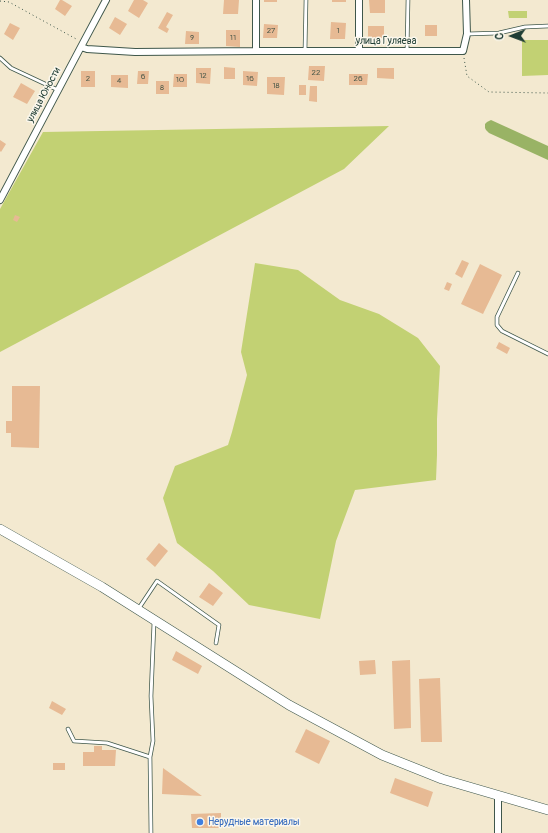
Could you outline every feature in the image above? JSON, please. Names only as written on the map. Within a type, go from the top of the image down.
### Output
[{"type":"street","name":"улица Юности","points":[[0,200],[106,0]]},
{"type":"street","points":[[256,0],[256,51]]},
{"type":"street","points":[[359,0],[359,51]]},
{"type":"street","points":[[463,52],[466,34],[466,0]]},
{"type":"street","name":"улица Гуляева","points":[[82,45],[87,49],[135,52],[463,52]]},
{"type":"street","points":[[0,529],[102,587],[288,705],[382,755],[442,779],[548,810]]},
{"type":"street","points":[[498,796],[498,833]]},
{"type":"lane","points":[[305,51],[306,0]]},
{"type":"lane","points":[[407,51],[408,0]]},
{"type":"lane","points":[[466,34],[499,33],[525,26],[548,26]]},
{"type":"lane","points":[[0,58],[11,68],[58,90]]},
{"type":"lane","points":[[518,273],[497,317],[497,325],[502,331],[548,354]]},
{"type":"lane","points":[[138,610],[157,581],[219,625],[216,643]]},
{"type":"lane","points":[[151,833],[150,758],[152,741],[151,696],[154,620]]},
{"type":"lane","points":[[68,729],[74,741],[107,743],[150,758]]},
{"type":"path","points":[[0,1],[9,2],[82,45]]},
{"type":"path","points":[[463,52],[467,76],[489,92],[548,93]]},
{"type":"green space","points":[[508,11],[527,11],[527,18],[509,18]]},
{"type":"green space","points":[[522,40],[548,40],[548,75],[522,76]]},
{"type":"green space","points":[[491,120],[548,146],[548,160],[489,133],[485,128],[485,124]]},
{"type":"green space","points":[[389,126],[344,169],[0,352],[0,209],[43,132]]},
{"type":"green space","points":[[255,263],[298,270],[340,300],[379,314],[418,338],[440,366],[436,480],[355,490],[336,541],[320,619],[249,605],[213,571],[177,543],[163,498],[175,466],[228,445],[247,375],[241,352]]},
{"type":"building","points":[[60,0],[72,6],[65,16],[55,9]]},
{"type":"building","points":[[134,0],[143,0],[148,3],[139,18],[128,11]]},
{"type":"building","points":[[224,0],[239,0],[238,14],[223,14]]},
{"type":"building","points":[[264,0],[277,0],[277,2],[264,2]]},
{"type":"building","points":[[332,0],[346,0],[346,2],[332,2]]},
{"type":"building","points":[[369,0],[385,0],[385,13],[370,13]]},
{"type":"building","points":[[167,12],[173,15],[166,27],[169,29],[167,33],[158,28]]},
{"type":"building","points":[[115,17],[127,24],[120,35],[109,28]]},
{"type":"building","points":[[331,22],[346,23],[345,39],[330,39]]},
{"type":"building","points":[[10,23],[20,28],[13,40],[4,34]]},
{"type":"building","points":[[264,24],[278,25],[277,38],[263,38]]},
{"type":"building","points":[[425,25],[437,25],[437,36],[425,36]]},
{"type":"building","points":[[368,26],[384,26],[384,38],[368,38]]},
{"type":"building","points":[[226,30],[240,30],[240,47],[226,46]]},
{"type":"building","points":[[186,31],[199,32],[199,44],[185,44]]},
{"type":"building","points":[[309,66],[325,66],[324,81],[308,80]]},
{"type":"building","points":[[224,67],[235,68],[235,79],[224,79]]},
{"type":"building","points":[[196,68],[211,68],[210,84],[196,83]]},
{"type":"building","points":[[377,68],[394,68],[394,79],[377,78]]},
{"type":"building","points":[[81,71],[95,71],[95,87],[81,87]]},
{"type":"building","points":[[138,71],[149,71],[148,84],[137,84]]},
{"type":"building","points":[[243,71],[258,72],[257,86],[243,85]]},
{"type":"building","points":[[174,74],[187,74],[187,87],[173,87]]},
{"type":"building","points":[[349,74],[368,74],[367,85],[349,85]]},
{"type":"building","points":[[111,75],[128,75],[128,88],[111,87]]},
{"type":"building","points":[[267,77],[285,77],[284,95],[267,94]]},
{"type":"building","points":[[156,81],[169,81],[169,94],[156,94]]},
{"type":"building","points":[[21,83],[35,91],[27,104],[13,97]]},
{"type":"building","points":[[299,85],[306,85],[306,95],[299,95]]},
{"type":"building","points":[[310,86],[317,86],[317,102],[309,101]]},
{"type":"building","points":[[0,140],[6,144],[1,152],[0,151]]},
{"type":"building","points":[[15,215],[20,217],[17,222],[13,220]]},
{"type":"building","points":[[462,260],[469,263],[462,278],[455,274]]},
{"type":"building","points":[[480,264],[502,275],[483,314],[461,304]]},
{"type":"building","points":[[447,282],[452,284],[449,291],[444,289]]},
{"type":"building","points":[[499,342],[510,348],[507,354],[496,348]]},
{"type":"building","points":[[12,386],[40,386],[39,448],[11,447],[11,433],[6,433],[6,421],[12,421]]},
{"type":"building","points":[[159,543],[168,551],[155,567],[146,559]]},
{"type":"building","points":[[209,583],[223,593],[213,606],[199,597]]},
{"type":"building","points":[[176,651],[202,666],[198,674],[172,660]]},
{"type":"building","points":[[375,660],[376,674],[360,675],[359,661]]},
{"type":"building","points":[[410,660],[411,728],[394,729],[392,661]]},
{"type":"building","points":[[440,678],[442,742],[421,742],[419,679]]},
{"type":"building","points":[[52,701],[66,709],[62,715],[49,708]]},
{"type":"building","points":[[306,729],[330,741],[319,764],[295,752]]},
{"type":"building","points":[[94,746],[102,746],[102,750],[116,750],[115,766],[83,766],[83,752],[94,752]]},
{"type":"building","points":[[53,763],[65,763],[65,770],[53,770]]},
{"type":"building","points":[[163,768],[202,796],[162,794]]},
{"type":"building","points":[[395,778],[433,792],[428,807],[390,793]]},
{"type":"building","points":[[221,813],[221,828],[192,828],[191,814]]},
{"type":"place","name":"Нерудные материалы","points":[[200,822]]}]
